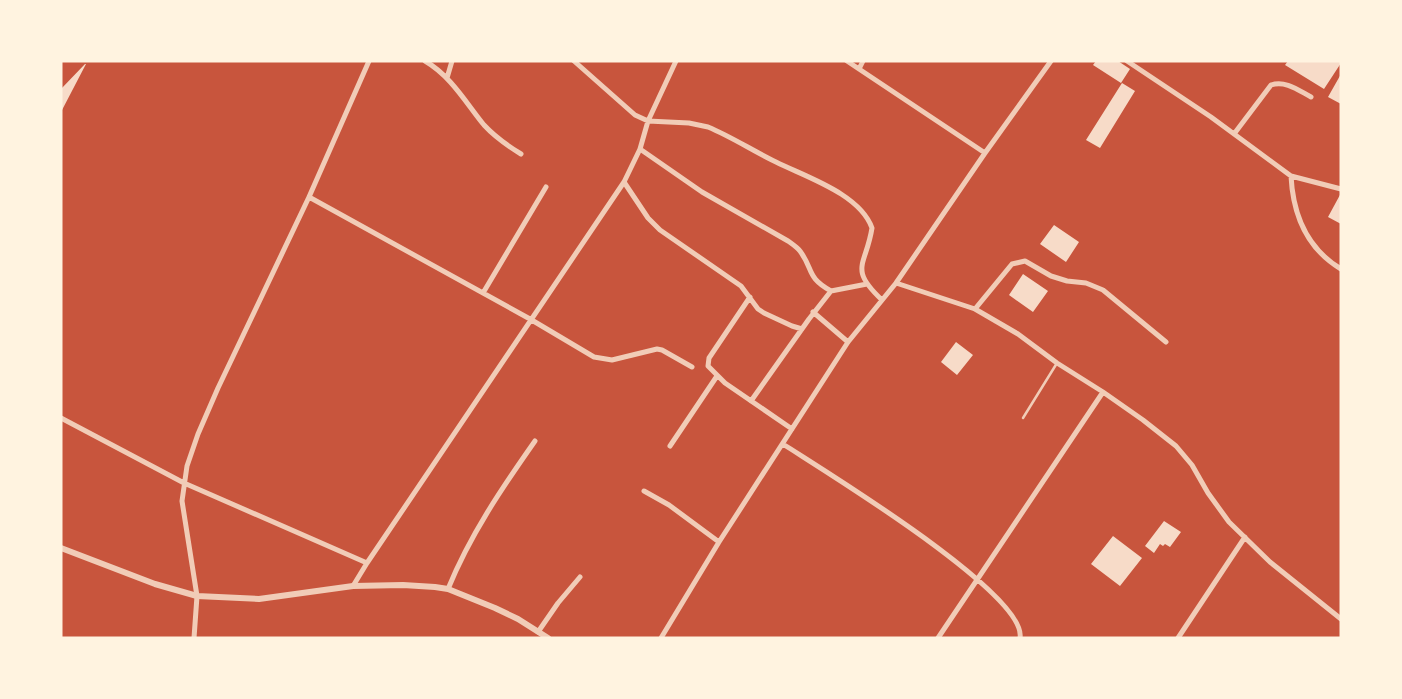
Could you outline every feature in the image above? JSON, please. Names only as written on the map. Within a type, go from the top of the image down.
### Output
[{"type":"street","points":[[194,638],[196,596],[182,501],[187,466],[198,434],[218,388],[308,197],[369,61]]},
{"type":"street","points":[[426,61],[447,78],[499,140],[521,154]]},
{"type":"street","points":[[447,78],[452,61]]},
{"type":"street","points":[[574,61],[628,110],[648,120],[689,122],[708,127],[841,194],[862,211],[872,228],[861,266],[862,276],[882,300]]},
{"type":"street","points":[[353,586],[530,319],[624,182],[640,149],[648,120],[676,61]]},
{"type":"street","points":[[847,61],[985,153]]},
{"type":"street","points":[[859,69],[863,61]]},
{"type":"street","points":[[661,638],[719,542],[848,342],[896,283],[1051,61]]},
{"type":"street","points":[[1127,61],[1234,134],[1291,176],[1341,189]]},
{"type":"street","points":[[1234,134],[1271,85],[1277,83],[1291,86],[1311,97]]},
{"type":"street","points":[[640,149],[702,192],[788,241],[800,250],[811,274],[818,284],[831,291]]},
{"type":"street","points":[[1291,176],[1296,206],[1307,238],[1328,261],[1341,269]]},
{"type":"street","points":[[624,182],[648,218],[660,230],[741,286],[764,314],[802,329]]},
{"type":"street","points":[[483,294],[546,187]]},
{"type":"street","points":[[308,197],[530,319],[594,357],[612,360],[656,349],[662,350],[692,367]]},
{"type":"street","points":[[974,309],[1012,264],[1025,260],[1051,276],[1067,281],[1086,283],[1103,290],[1166,342]]},
{"type":"street","points":[[896,283],[974,309],[1018,334],[1057,363],[1143,420],[1176,446],[1192,464],[1208,493],[1229,522],[1270,562],[1341,619]]},
{"type":"street","points":[[752,402],[813,312],[831,291],[867,284]]},
{"type":"street","points":[[750,297],[709,358],[708,366],[717,376],[792,429]]},
{"type":"street","points":[[813,312],[848,342]]},
{"type":"street","points":[[670,446],[717,376]]},
{"type":"street","points":[[938,638],[1103,392]]},
{"type":"street","points":[[61,426],[63,419],[184,483],[367,563]]},
{"type":"street","points":[[448,589],[458,564],[474,534],[535,441]]},
{"type":"street","points":[[782,444],[887,510],[978,578],[1017,621],[1021,635],[1020,638]]},
{"type":"street","points":[[644,491],[669,505],[719,542]]},
{"type":"street","points":[[1178,638],[1245,537]]},
{"type":"street","points":[[61,548],[155,584],[196,596],[259,598],[353,586],[403,585],[448,589],[518,619],[548,638]]},
{"type":"street","points":[[538,632],[580,576]]},
{"type":"lane","points":[[1023,418],[1057,363]]},
{"type":"building","points":[[1096,61],[1118,61],[1130,69],[1121,83],[1093,65]]},
{"type":"building","points":[[1288,61],[1341,61],[1341,63],[1324,89],[1285,65]]},
{"type":"building","points":[[86,64],[61,112],[61,89]]},
{"type":"building","points":[[1341,74],[1341,104],[1328,97]]},
{"type":"building","points":[[1122,83],[1135,91],[1100,148],[1086,140]]},
{"type":"building","points":[[1341,193],[1341,224],[1328,217]]},
{"type":"building","points":[[1054,225],[1079,242],[1066,262],[1040,244]]},
{"type":"building","points":[[1023,274],[1048,291],[1033,312],[1009,295]]},
{"type":"building","points":[[956,342],[973,355],[957,375],[941,362]]},
{"type":"building","points":[[1164,521],[1181,532],[1170,547],[1160,544],[1154,553],[1145,546]]},
{"type":"building","points":[[1113,536],[1142,558],[1120,586],[1091,564]]}]
